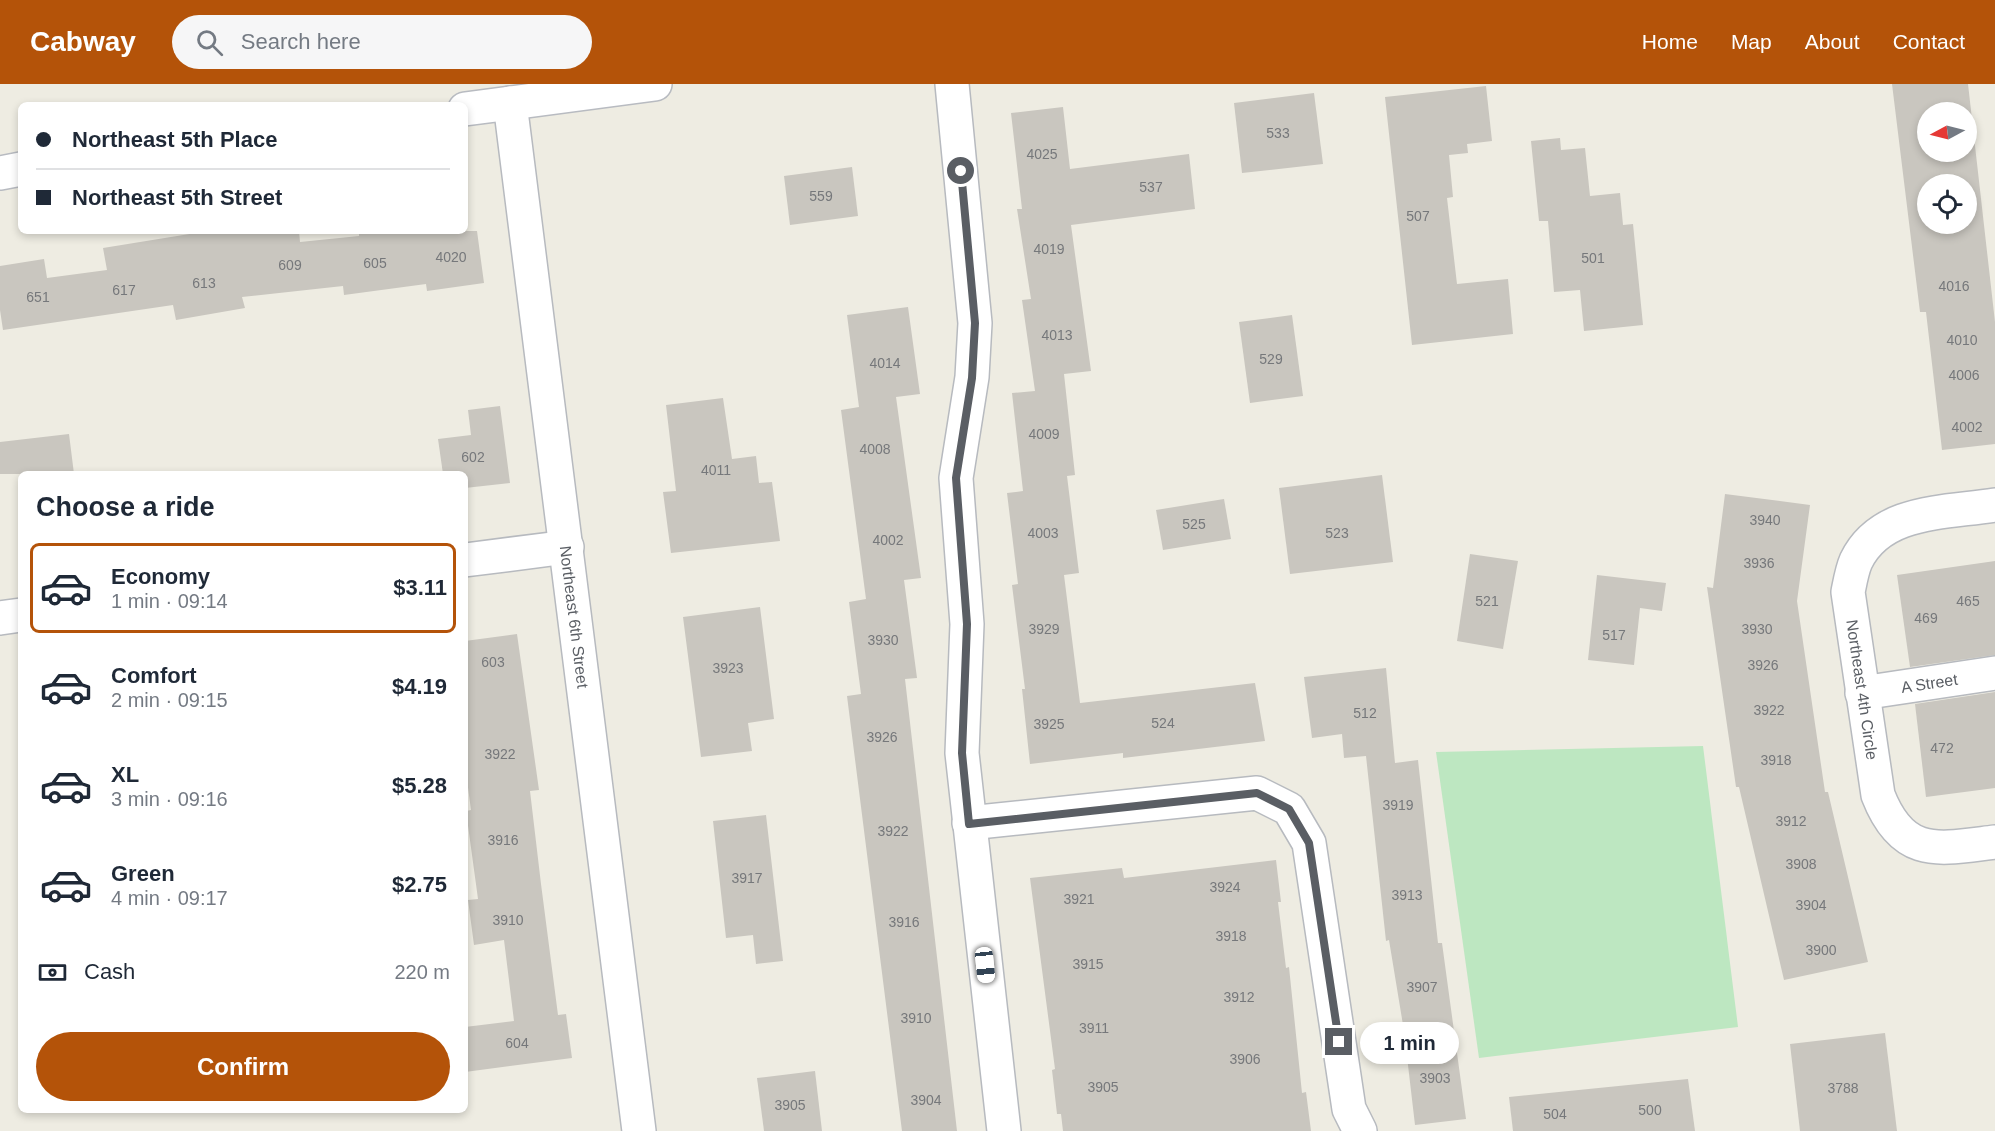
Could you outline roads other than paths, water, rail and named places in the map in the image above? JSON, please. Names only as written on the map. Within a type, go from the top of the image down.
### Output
[{"type":"street","points":[[468,109],[655,84]]},
{"type":"street","points":[[952,84],[975,323],[972,378],[956,478],[967,624],[962,753],[1004,1131]]},
{"type":"street","name":"Northeast 6th Street","points":[[510,103],[639,1131]]},
{"type":"street","points":[[0,172],[18,169]]},
{"type":"street","name":"Northeast 4th Circle","points":[[1995,505],[1900,520],[1882,529],[1867,544],[1856,562],[1848,592],[1878,795],[1887,818],[1902,834],[1923,846],[1942,849],[1995,842]]},
{"type":"street","points":[[468,560],[567,547]]},
{"type":"street","points":[[0,618],[18,615]]},
{"type":"street","name":"A Street","points":[[1863,693],[1995,673]]},
{"type":"street","points":[[969,824],[1257,793],[1289,809],[1309,843],[1349,1109],[1360,1131]]}]
